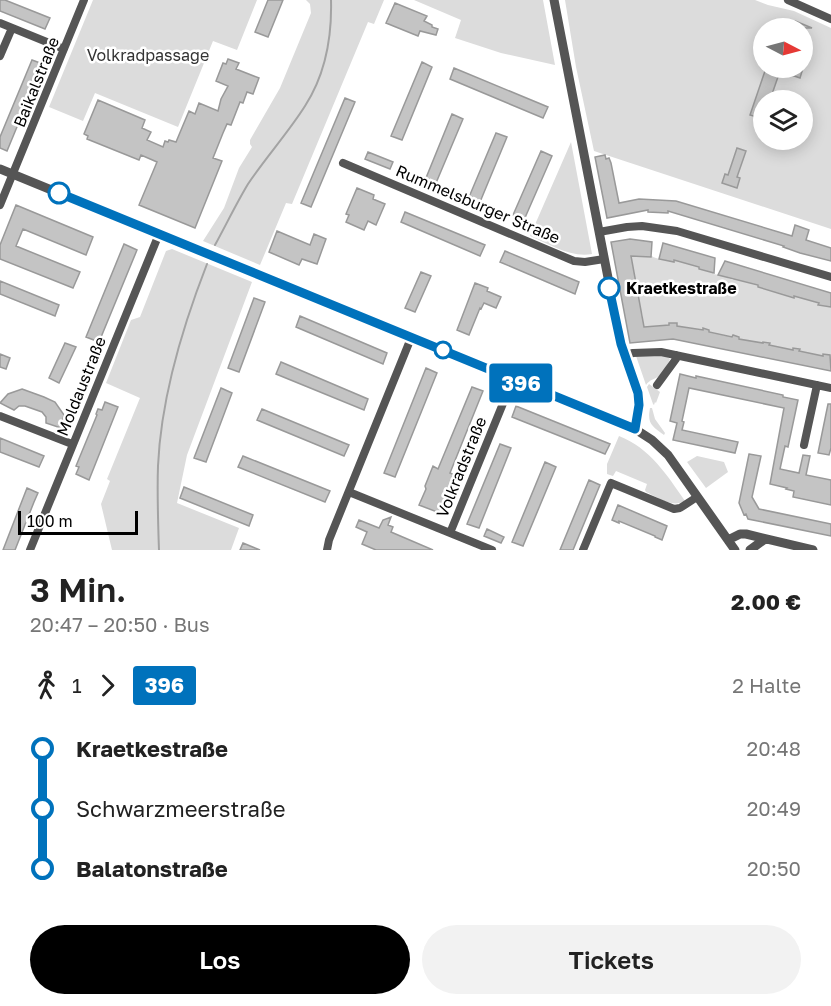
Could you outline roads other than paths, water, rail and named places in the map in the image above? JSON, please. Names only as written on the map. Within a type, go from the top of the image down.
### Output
[{"type":"street","name":"Baikalstraße","points":[[0,206],[84,0]]},
{"type":"street","points":[[554,0],[620,336],[638,393],[639,405],[635,429]]},
{"type":"street","points":[[788,0],[831,19]]},
{"type":"street","points":[[0,24],[64,49]]},
{"type":"street","points":[[0,56],[12,28]]},
{"type":"street","name":"Rummelsburger Straße","points":[[344,163],[574,261],[604,259]]},
{"type":"street","points":[[0,169],[635,429],[652,440],[668,455],[735,550]]},
{"type":"street","points":[[599,232],[642,226],[677,231],[831,277]]},
{"type":"street","name":"Moldaustraße","points":[[30,550],[159,234]]},
{"type":"street","points":[[327,550],[329,540],[411,338]]},
{"type":"street","points":[[625,355],[661,352],[831,388]]},
{"type":"street","points":[[657,385],[676,355]]},
{"type":"street","name":"Volkradstraße","points":[[450,533],[513,379]]},
{"type":"street","points":[[804,445],[817,385]]},
{"type":"street","points":[[0,416],[72,444]]},
{"type":"street","points":[[583,550],[611,483],[674,508],[680,508],[698,496]]},
{"type":"street","points":[[349,492],[492,550]]},
{"type":"street","points":[[728,540],[740,534],[813,550]]},
{"type":"street","points":[[750,550],[765,540]]},
{"type":"waterway","points":[[215,245],[248,184],[298,116],[318,82],[326,55],[331,0]]},
{"type":"waterway","points":[[159,550],[158,466],[163,414],[181,338],[207,264]]},
{"type":"place","name":"Kraetkestraße","points":[[609,288]]},
{"type":"park label","name":"Volkradpassage","points":[[148,55]]}]
